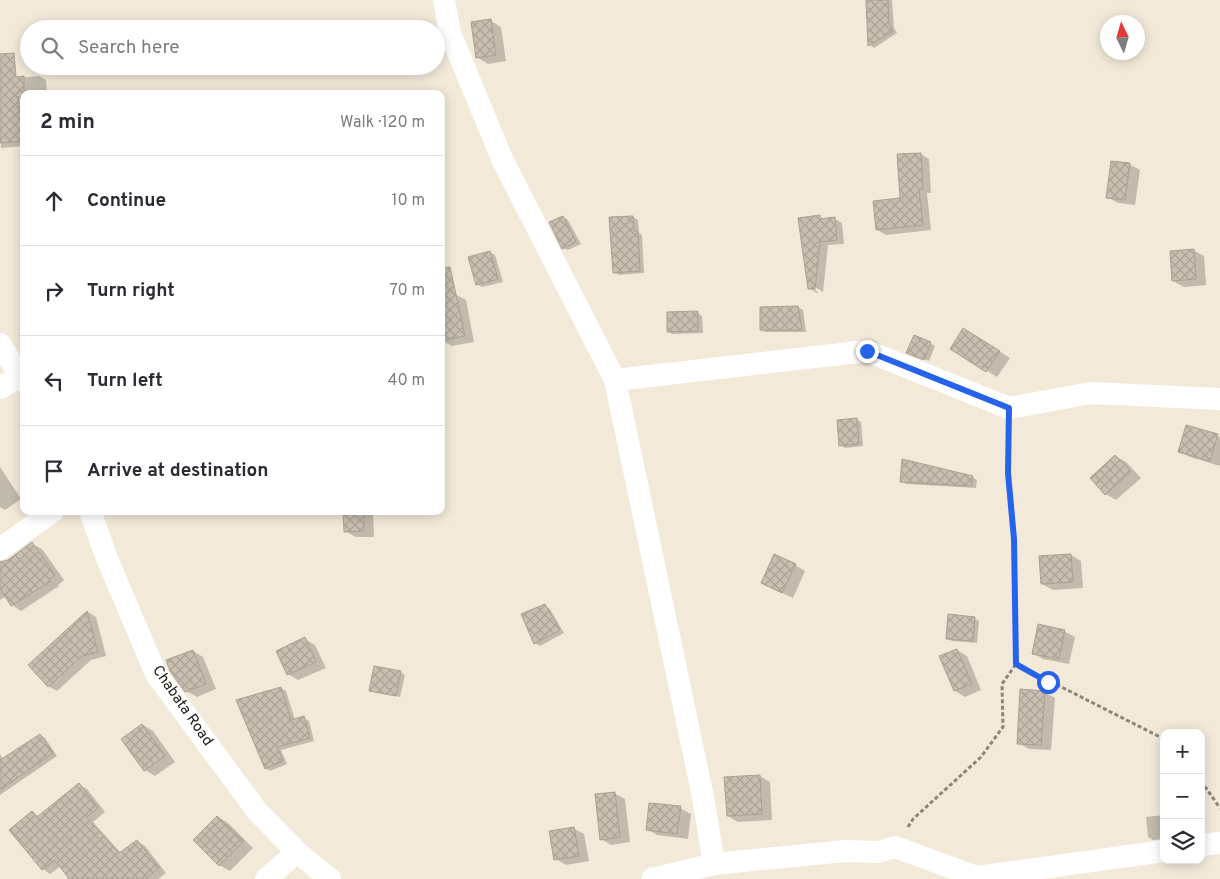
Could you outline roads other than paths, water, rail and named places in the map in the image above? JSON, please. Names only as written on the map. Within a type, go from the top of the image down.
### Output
[{"type":"street","points":[[444,0],[450,33],[503,161],[615,380],[704,797],[714,864]]},
{"type":"street","points":[[0,344],[20,376]]},
{"type":"street","points":[[615,380],[867,351],[1009,408],[1091,393],[1220,399]]},
{"type":"street","points":[[0,388],[20,380]]},
{"type":"street","points":[[0,549],[47,515]]},
{"type":"street","name":"Chabata Road","points":[[91,515],[106,556],[156,674],[257,811],[297,852],[330,879]]},
{"type":"street","points":[[1205,845],[1220,843]]},
{"type":"street","points":[[652,879],[714,864],[845,851],[878,852],[895,847],[977,877],[1160,852]]},
{"type":"street","points":[[266,879],[297,852]]}]
